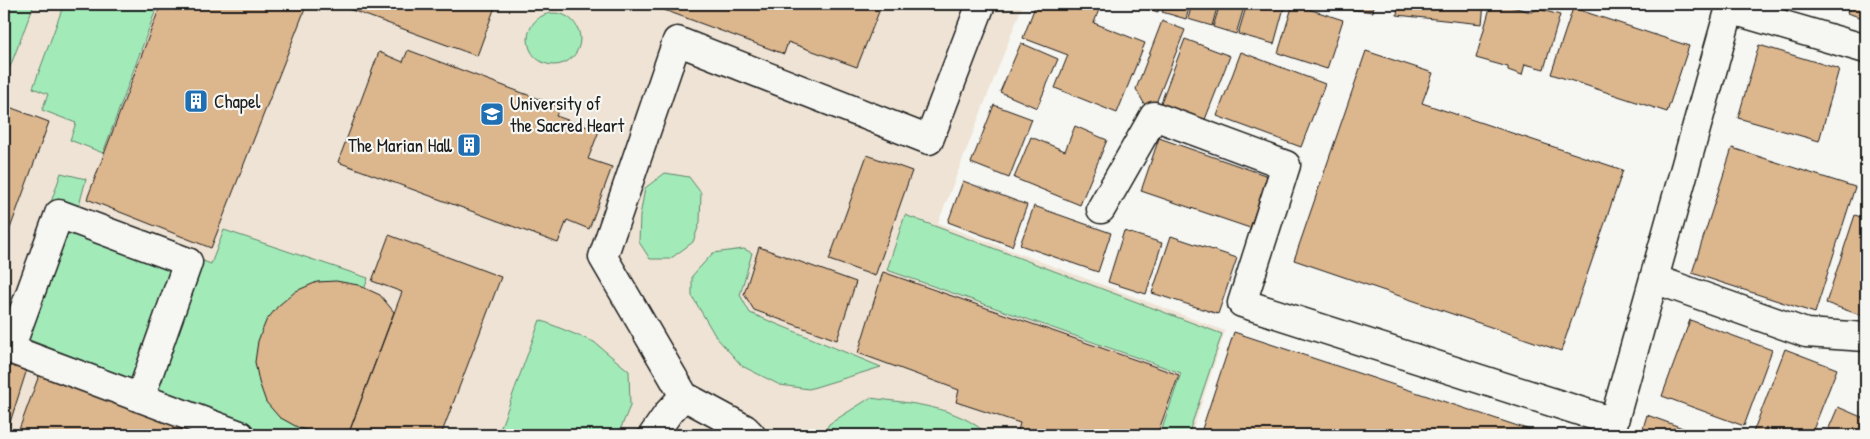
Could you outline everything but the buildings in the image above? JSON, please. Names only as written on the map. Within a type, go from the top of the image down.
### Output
[{"type":"street","points":[[752,435],[745,429],[684,396],[603,257],[677,41],[929,140],[981,4]]},
{"type":"street","points":[[1101,209],[1154,116],[1286,165],[1242,303],[1612,429],[1730,6],[1866,49]]},
{"type":"street","points":[[140,398],[188,262],[59,214],[7,348],[140,398],[240,435]]},
{"type":"street","points":[[1654,279],[1806,333],[1866,337]]},
{"type":"street","points":[[653,435],[669,412],[684,396]]},
{"type":"shaded area","name":"University of the Sacred Heart","points":[[4,4],[1023,4],[938,223],[1225,331],[1191,435],[4,435]]},
{"type":"green space","points":[[4,4],[34,4],[4,83]]},
{"type":"green space","points":[[64,4],[158,4],[103,153],[70,140],[76,123],[42,110],[48,94],[33,88]]},
{"type":"green space","points":[[554,13],[564,15],[572,21],[578,29],[580,39],[578,49],[572,57],[564,63],[554,65],[544,63],[536,57],[530,49],[528,39],[530,29],[536,21],[544,15]]},
{"type":"green space","points":[[61,173],[86,179],[77,213],[211,264],[224,230],[368,278],[361,299],[388,310],[345,435],[271,435],[7,331]]},
{"type":"green space","points":[[665,173],[689,177],[701,193],[700,222],[693,242],[670,259],[650,259],[639,242],[640,216],[645,188]]},
{"type":"green space","points":[[905,215],[1222,334],[1188,435],[1160,435],[1181,373],[887,270]]},
{"type":"green space","points":[[744,249],[752,253],[740,295],[750,313],[881,367],[809,389],[780,385],[742,366],[716,337],[692,296],[692,276],[713,253]]},
{"type":"green space","points":[[540,320],[594,342],[629,371],[630,406],[618,435],[498,435]]},
{"type":"green space","points":[[870,398],[917,404],[948,412],[976,425],[988,435],[823,435],[829,424]]},
{"type":"place","name":"Chapel","points":[[196,101]]},
{"type":"place","name":"University of the Sacred Heart","points":[[492,114]]},
{"type":"place","name":"The Marian Hall","points":[[469,145]]}]
